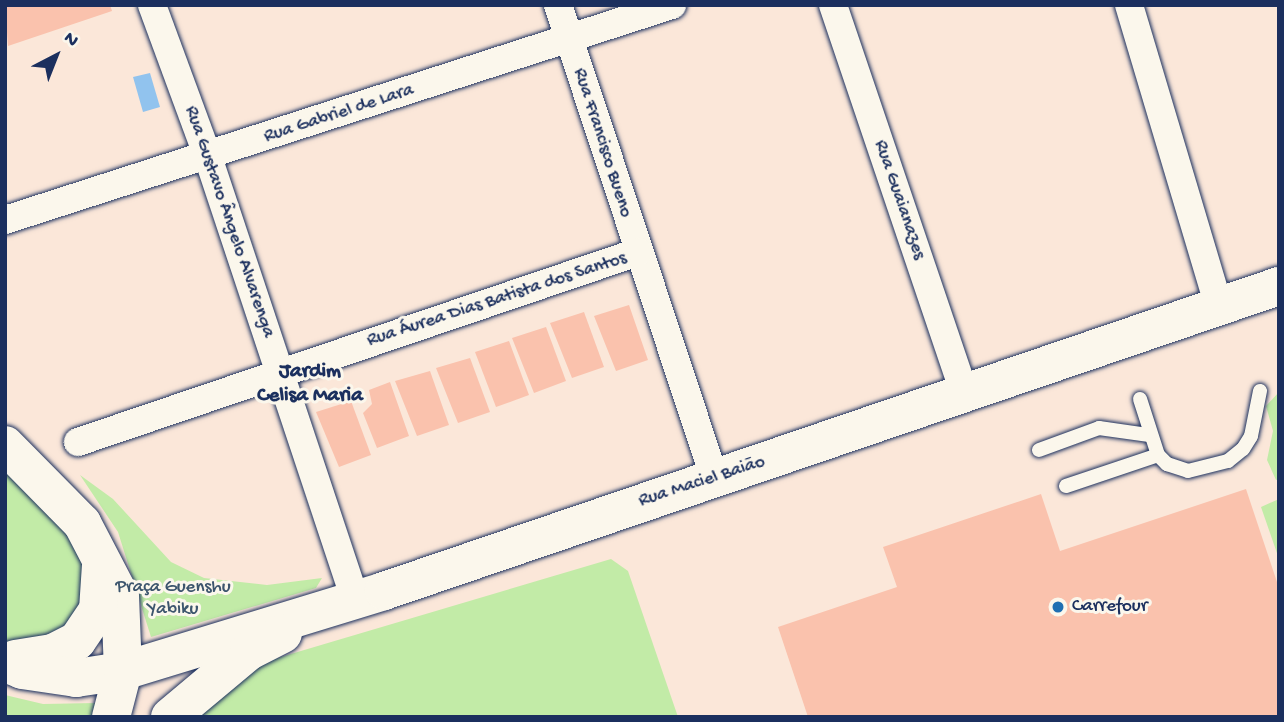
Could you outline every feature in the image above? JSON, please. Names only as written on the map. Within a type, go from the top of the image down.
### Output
[{"type":"main road","name":"Rua Maciel Baião","points":[[5,661],[22,670],[76,678],[122,671],[355,599],[715,480],[1279,286]]},
{"type":"main road","points":[[5,445],[58,494],[98,549],[120,596],[122,671],[111,717]]},
{"type":"main road","points":[[5,661],[29,659],[65,649],[89,628],[102,589],[98,549]]},
{"type":"main road","points":[[170,717],[249,651],[355,599]]},
{"type":"street","name":"Rua Gustavo Ângelo Alvarenga","points":[[152,5],[208,157],[355,599]]},
{"type":"street","name":"Rua Francisco Bueno","points":[[558,5],[715,480]]},
{"type":"street","name":"Rua Gabriel de Lara","points":[[5,220],[208,157],[672,5]]},
{"type":"street","name":"Rua Guaianazes","points":[[833,5],[965,394]]},
{"type":"street","points":[[1129,5],[1219,307]]},
{"type":"street","name":"Rua Áurea Dias Batista dos Santos","points":[[78,442],[638,253]]},
{"type":"lane","points":[[1140,399],[1148,435],[1158,455],[1167,464],[1188,471],[1228,461],[1251,436],[1260,391]]},
{"type":"lane","points":[[1039,450],[1099,428],[1148,435]]},
{"type":"lane","points":[[1066,486],[1158,455]]},
{"type":"green space","points":[[1279,392],[1279,479],[1276,480],[1267,460],[1273,431],[1266,406]]},
{"type":"green space","points":[[5,470],[77,545],[85,561],[81,627],[5,651]]},
{"type":"green space","name":"Praça Guenshu Yabiku","points":[[80,475],[113,499],[171,562],[204,578],[267,585],[322,578],[316,588],[151,637],[118,532]]},
{"type":"green space","points":[[1279,499],[1279,559],[1261,507]]},
{"type":"green space","points":[[611,559],[628,571],[678,717],[183,717],[257,664]]},
{"type":"green space","points":[[5,695],[43,704],[96,703],[92,717],[5,717]]},
{"type":"water","points":[[150,73],[160,107],[143,112],[133,77]]},
{"type":"building","points":[[5,5],[110,5],[112,11],[8,46]]},
{"type":"building","points":[[629,305],[648,360],[616,371],[594,316]]},
{"type":"building","points":[[584,312],[604,367],[572,378],[550,323]]},
{"type":"building","points":[[546,327],[566,381],[534,393],[512,338]]},
{"type":"building","points":[[509,341],[529,395],[496,407],[475,352]]},
{"type":"building","points":[[470,358],[490,412],[458,423],[436,368]]},
{"type":"building","points":[[430,371],[449,425],[417,436],[395,381]]},
{"type":"building","points":[[390,382],[409,436],[377,448],[363,413],[372,404],[369,390]]},
{"type":"building","points":[[351,401],[371,455],[339,467],[316,412]]},
{"type":"building","name":"Carrefour","points":[[1246,489],[1279,588],[1279,717],[808,717],[778,627],[897,587],[883,547],[1041,494],[1060,551]]},
{"type":"place","name":"Carrefour","points":[[1058,607]]},
{"type":"district","name":"Jardim Celisa Maria","points":[[310,385]]}]
